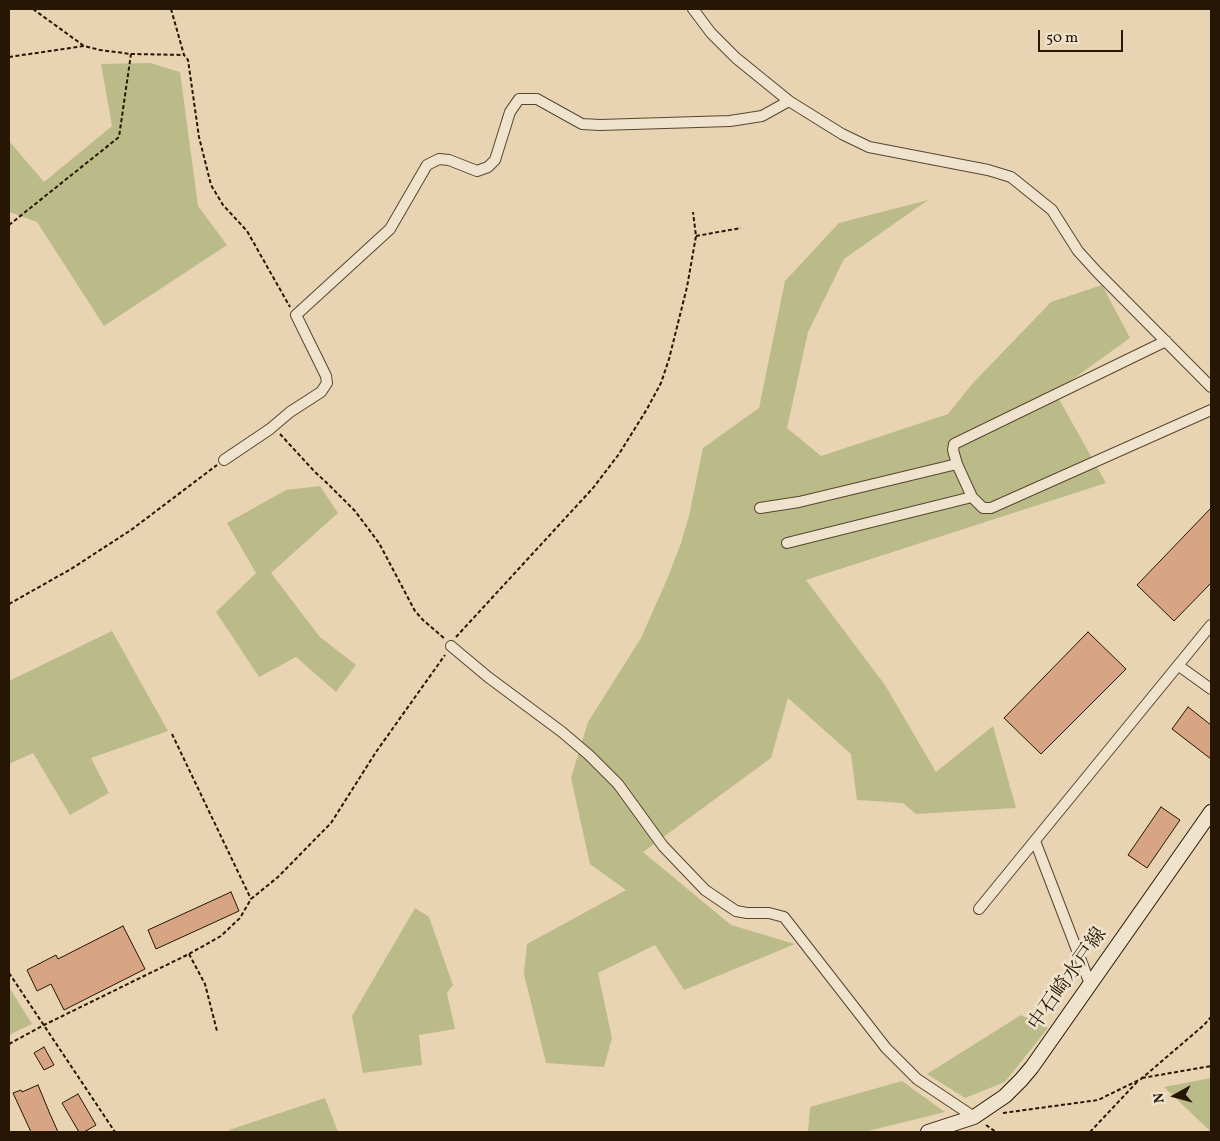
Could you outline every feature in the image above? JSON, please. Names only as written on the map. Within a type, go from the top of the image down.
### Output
[{"type":"main road","name":"中石崎水戸線","points":[[928,1132],[974,1116],[987,1108],[1005,1096],[1032,1066],[1211,812]]},
{"type":"street","points":[[693,9],[711,32],[736,58],[790,101],[842,134],[869,147],[988,170],[1011,177],[1052,210],[1078,250],[1098,273],[1211,387]]},
{"type":"street","points":[[224,460],[321,392],[327,383],[326,376],[296,315],[390,229],[427,164],[439,159],[449,160],[477,171],[488,167],[495,160],[510,112],[519,99],[537,99],[582,124],[600,125],[738,120],[762,116],[790,101]]},
{"type":"street","points":[[1166,341],[954,444],[953,450],[957,464],[972,497],[983,508],[991,508],[1211,410]]},
{"type":"street","points":[[760,508],[799,502],[957,464]]},
{"type":"street","points":[[787,543],[972,497]]},
{"type":"street","points":[[979,909],[1211,626]]},
{"type":"street","points":[[451,646],[589,755],[618,784],[663,846],[704,890],[736,911],[769,913],[784,917],[886,1048],[918,1079],[974,1116]]},
{"type":"street","points":[[1179,666],[1211,689]]},
{"type":"street","points":[[1035,841],[1090,984]]},
{"type":"path","points":[[33,9],[84,46],[131,54],[184,55]]},
{"type":"path","points":[[171,9],[184,55],[188,60],[199,137],[211,185],[223,205],[246,231],[296,315]]},
{"type":"path","points":[[9,57],[84,46]]},
{"type":"path","points":[[9,226],[119,137],[131,54]]},
{"type":"path","points":[[9,1044],[189,954],[221,936],[240,918],[251,899],[278,877],[331,823],[400,716],[455,638],[593,488],[635,430],[661,383],[669,359],[687,287],[696,236],[693,212]]},
{"type":"path","points":[[696,236],[741,228]]},
{"type":"path","points":[[276,425],[279,433],[292,449],[355,511],[379,543],[415,611],[451,646]]},
{"type":"path","points":[[9,604],[72,568],[131,530],[224,460]]},
{"type":"path","points":[[172,734],[251,899]]},
{"type":"path","points":[[189,954],[205,984],[217,1031]]},
{"type":"path","points":[[9,973],[115,1132]]},
{"type":"path","points":[[1090,1132],[1141,1079],[1211,1017]]},
{"type":"path","points":[[987,1108],[1003,1113],[1098,1100],[1141,1079],[1211,1066]]},
{"type":"green space","points":[[150,63],[180,72],[198,206],[227,245],[104,326],[37,222],[9,212],[9,141],[44,182],[112,126],[101,64]]},
{"type":"green space","points":[[928,200],[844,259],[808,332],[787,428],[821,456],[948,414],[973,383],[1051,302],[1102,285],[1130,338],[1055,392],[1106,483],[806,580],[885,685],[936,772],[993,726],[1016,808],[916,814],[903,803],[857,800],[851,754],[788,698],[771,758],[643,852],[731,925],[795,944],[684,990],[655,945],[598,973],[612,1038],[604,1067],[546,1063],[524,974],[527,944],[626,890],[590,864],[571,778],[588,722],[641,638],[668,577],[689,516],[703,448],[759,408],[785,281],[839,223]]},
{"type":"green space","points":[[320,486],[338,513],[271,573],[320,637],[356,665],[336,692],[296,657],[259,677],[216,612],[256,573],[227,523],[286,490]]},
{"type":"green space","points":[[112,631],[168,731],[91,758],[109,793],[70,815],[33,753],[9,764],[9,681]]},
{"type":"green space","points":[[415,908],[429,917],[453,985],[447,993],[455,1029],[419,1035],[422,1065],[363,1073],[352,1016]]},
{"type":"green space","points":[[9,987],[32,1024],[9,1035]]},
{"type":"green space","points":[[1021,1015],[1048,1028],[1005,1082],[965,1098],[927,1074]]},
{"type":"green space","points":[[1211,1078],[1211,1132],[1164,1087]]},
{"type":"green space","points":[[902,1081],[945,1112],[864,1132],[808,1132],[810,1107]]},
{"type":"green space","points":[[325,1098],[338,1132],[229,1132],[229,1130]]},
{"type":"building","points":[[1211,508],[1211,583],[1174,621],[1137,585]]},
{"type":"building","points":[[1088,632],[1126,669],[1041,754],[1004,718]]},
{"type":"building","points":[[1188,707],[1211,725],[1211,759],[1172,729]]},
{"type":"building","points":[[1161,807],[1180,820],[1147,868],[1128,855]]},
{"type":"building","points":[[231,892],[239,911],[156,949],[148,930]]},
{"type":"building","points":[[123,926],[145,969],[64,1010],[51,984],[37,991],[27,970],[56,955],[58,959]]},
{"type":"building","points":[[44,1047],[54,1065],[44,1070],[34,1053]]},
{"type":"building","points":[[38,1085],[58,1132],[31,1132],[13,1093],[21,1090],[22,1092]]},
{"type":"building","points":[[78,1094],[96,1125],[84,1132],[79,1132],[62,1103]]}]
